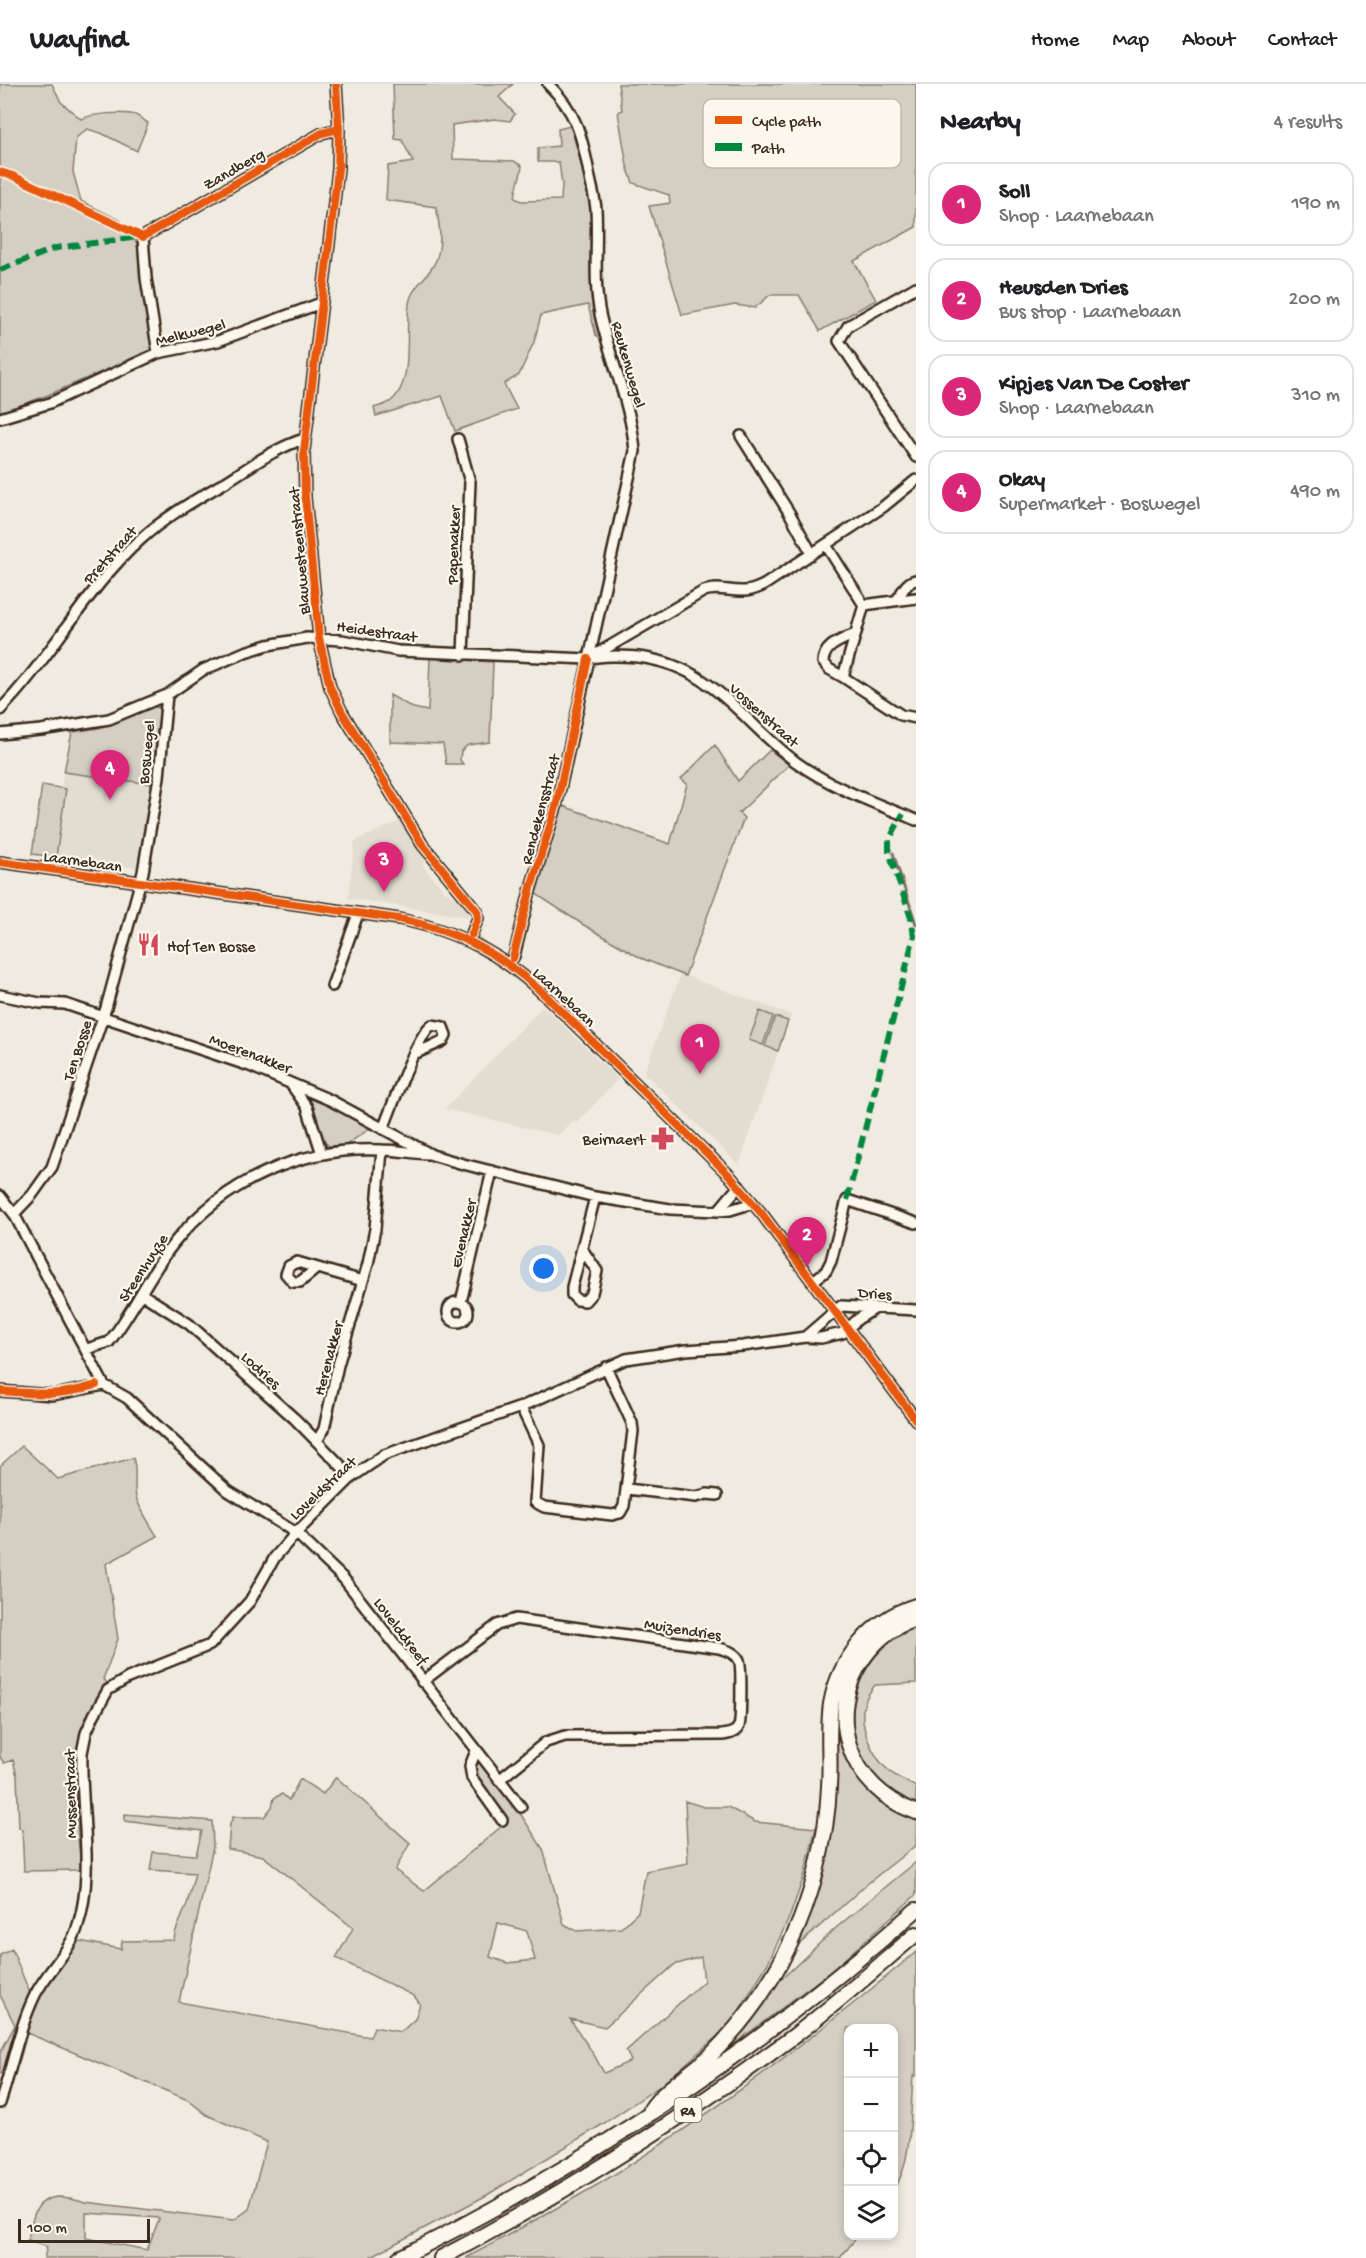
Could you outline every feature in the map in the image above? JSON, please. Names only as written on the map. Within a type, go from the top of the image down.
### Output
[{"type":"highway","points":[[645,2118],[660,2096],[726,2040],[745,2017],[781,1964],[807,1901],[823,1840],[829,1785],[829,1723],[839,1678],[861,1642],[877,1626],[888,1617],[916,1606]]},
{"type":"highway","points":[[916,1619],[888,1632],[868,1652],[850,1681],[844,1713],[850,1749],[867,1779],[891,1800],[916,1812]]},
{"type":"highway","name":"R4","points":[[399,2258],[509,2200],[645,2118],[784,2020],[854,1965],[916,1910]]},
{"type":"highway","name":"R4","points":[[441,2258],[519,2216],[638,2145],[795,2035],[916,1934]]},
{"type":"street","name":"Blauwesteenstraat","points":[[336,84],[339,129],[338,169],[304,439],[305,497],[319,638],[326,676],[342,712],[422,844],[477,911],[478,918],[471,937]]},
{"type":"street","name":"Reukenwegel","points":[[548,84],[565,103],[578,125],[582,140],[596,207],[600,310],[634,435],[635,451],[588,659]]},
{"type":"street","name":"Zandberg","points":[[158,353],[146,278],[143,237],[322,133],[339,129]]},
{"type":"street","points":[[916,287],[848,326],[839,341],[916,457]]},
{"type":"street","name":"Melkwegel","points":[[0,418],[51,403],[158,353],[218,341],[321,303]]},
{"type":"street","points":[[741,436],[812,554]]},
{"type":"street","name":"Pretstraat","points":[[0,710],[110,573],[142,538],[179,510],[234,476],[286,445],[304,439]]},
{"type":"street","name":"Papenakker","points":[[458,439],[470,482],[464,655]]},
{"type":"street","points":[[588,659],[704,591],[720,588],[753,590],[764,585],[883,507],[916,480]]},
{"type":"street","points":[[826,545],[864,605],[843,677]]},
{"type":"street","points":[[897,600],[907,585],[916,580]]},
{"type":"street","points":[[864,605],[916,598]]},
{"type":"street","points":[[855,634],[828,648],[823,655],[823,662],[829,669],[901,716],[916,718]]},
{"type":"street","name":"Heidestraat","points":[[0,734],[99,721],[122,715],[167,695],[203,670],[251,649],[308,638],[342,640],[398,651],[588,659]]},
{"type":"street","name":"Vossenstraat","points":[[588,659],[599,656],[643,658],[689,671],[732,702],[778,747],[817,776],[916,820]]},
{"type":"street","name":"Rendekensstraat","points":[[509,964],[514,956],[531,887],[556,807],[588,659]]},
{"type":"street","name":"Boswegel","points":[[141,882],[159,777],[167,695]]},
{"type":"street","name":"Laarnebaan","points":[[0,862],[358,914],[426,925],[471,937],[509,964],[554,1003],[718,1163],[753,1203],[916,1420]]},
{"type":"street","name":"Ten Bosse","points":[[14,1214],[32,1196],[52,1167],[103,1017],[141,882]]},
{"type":"street","points":[[332,986],[358,914]]},
{"type":"street","name":"Moerenakker","points":[[0,995],[40,1003],[65,1004],[219,1054],[330,1100],[432,1155],[595,1197],[678,1210],[730,1210],[753,1203]]},
{"type":"street","points":[[383,1128],[414,1054]]},
{"type":"street","points":[[288,1082],[307,1107],[322,1154]]},
{"type":"street","name":"Steenhuyze","points":[[87,1349],[109,1342],[173,1244],[196,1219],[216,1202],[257,1176],[285,1163],[344,1151],[382,1149],[432,1155]]},
{"type":"street","name":"Herenakker","points":[[317,1441],[324,1429],[338,1365],[363,1281],[375,1229],[382,1149]]},
{"type":"street","name":"Evenakker","points":[[461,1302],[492,1171]]},
{"type":"street","points":[[718,1211],[739,1186]]},
{"type":"street","points":[[0,1196],[14,1214],[104,1385],[52,1395],[0,1391]]},
{"type":"street","points":[[582,1249],[597,1271],[592,1293],[585,1301],[577,1300],[572,1295],[572,1287],[595,1197]]},
{"type":"street","points":[[812,1282],[826,1271],[831,1261],[847,1200],[916,1222]]},
{"type":"street","points":[[317,1268],[363,1281]]},
{"type":"street","name":"Lodries","points":[[142,1293],[189,1324],[317,1441],[352,1477]]},
{"type":"street","name":"Dries","points":[[834,1311],[839,1307],[849,1306],[916,1310]]},
{"type":"street","points":[[847,1330],[858,1319],[876,1308]]},
{"type":"street","points":[[805,1337],[834,1311]]},
{"type":"street","name":"Loveldstraat","points":[[104,1385],[127,1398],[228,1491],[296,1533],[352,1477],[384,1455],[521,1407],[626,1359],[647,1354],[743,1346],[805,1337],[821,1338],[847,1330]]},
{"type":"street","points":[[521,1407],[539,1444],[535,1502],[544,1507],[612,1515],[620,1513],[624,1506],[627,1489],[633,1431],[632,1423],[606,1367]]},
{"type":"street","points":[[627,1489],[696,1497],[707,1494],[717,1495]]},
{"type":"street","name":"Lovelddreef","points":[[296,1533],[344,1579],[521,1806]]},
{"type":"street","name":"Mussenstraat","points":[[0,2103],[26,2017],[36,1993],[74,1937],[78,1927],[83,1906],[85,1872],[82,1753],[86,1733],[102,1697],[113,1686],[128,1678],[210,1645],[250,1601],[275,1557],[296,1533]]},
{"type":"street","name":"Muizendries","points":[[423,1682],[497,1625],[516,1619],[719,1648],[732,1652],[740,1660],[739,1726],[733,1733],[554,1738],[499,1780]]},
{"type":"street","points":[[476,1751],[470,1766],[472,1778],[502,1820]]},
{"type":"shaded area","points":[[0,84],[52,84],[61,102],[81,119],[112,113],[126,113],[135,115],[148,123],[137,151],[101,133],[87,129],[76,138],[73,172],[81,201],[121,221],[120,228],[137,243],[154,349],[0,413]]},
{"type":"shaded area","points":[[393,84],[513,84],[499,97],[515,114],[510,121],[495,119],[452,125],[453,159],[514,161],[522,166],[515,198],[521,201],[561,200],[559,162],[538,162],[538,148],[559,146],[558,129],[571,126],[592,203],[603,340],[596,335],[588,305],[541,315],[534,342],[519,375],[504,384],[517,409],[455,431],[442,396],[376,416],[374,408],[391,401],[399,392],[404,381],[410,299],[435,262],[440,239],[436,207],[386,200],[388,166],[413,162],[402,140],[395,139]]},
{"type":"shaded area","points":[[618,84],[916,84],[916,227],[854,261],[876,300],[820,331],[799,295],[770,295],[755,308],[735,305],[682,315],[649,206],[670,203],[669,195],[633,183],[627,166],[618,112],[622,110]]},
{"type":"shaded area","points":[[430,658],[493,662],[490,742],[468,745],[461,751],[460,760],[463,764],[446,764],[443,744],[390,742],[390,695],[413,708],[428,711]]},
{"type":"shaded area","points":[[153,706],[159,708],[160,713],[151,784],[64,772],[72,732],[99,728]]},
{"type":"shaded area","points":[[715,745],[738,781],[770,750],[789,765],[739,813],[744,818],[685,976],[641,958],[536,894],[563,806],[670,844],[687,784],[681,779]]},
{"type":"shaded area","points":[[64,772],[151,784],[140,868],[56,857],[66,789],[61,788]]},
{"type":"shaded area","points":[[42,785],[66,789],[56,857],[32,854]]},
{"type":"shaded area","points":[[400,821],[425,860],[422,865],[445,892],[458,899],[468,912],[467,917],[348,898],[355,841]]},
{"type":"shaded area","points":[[681,974],[791,1015],[739,1165],[644,1073]]},
{"type":"shaded area","points":[[543,1006],[618,1079],[577,1123],[574,1121],[558,1135],[445,1109]]},
{"type":"shaded area","points":[[760,1011],[773,1016],[763,1045],[749,1040]]},
{"type":"shaded area","points":[[775,1017],[788,1021],[778,1051],[765,1046]]},
{"type":"shaded area","points":[[308,1095],[372,1127],[346,1145],[329,1146],[322,1137],[307,1099]]},
{"type":"shaded area","points":[[22,1446],[58,1479],[133,1458],[136,1497],[157,1536],[106,1564],[118,1639],[103,1679],[109,1684],[94,1706],[84,1728],[78,1750],[75,1796],[81,1870],[24,1871],[22,1829],[19,1828],[17,1776],[13,1760],[4,1763],[0,1757],[0,1466]]},
{"type":"shaded area","points":[[916,1628],[916,1683],[875,1685],[864,1703],[863,1718],[869,1743],[877,1758],[891,1773],[916,1787],[916,1804],[896,1794],[880,1781],[867,1765],[858,1748],[853,1729],[853,1709],[858,1688],[871,1661],[895,1639]]},
{"type":"shaded area","points":[[843,1682],[846,1683],[852,1765],[870,1791],[916,1818],[916,1845],[867,1884],[793,1950],[813,1901],[835,1713]]},
{"type":"shaded area","points":[[478,1760],[516,1807],[543,1849],[564,1924],[577,1931],[621,1928],[638,1912],[646,1871],[688,1863],[685,1801],[704,1807],[728,1807],[755,1822],[816,1828],[805,1873],[790,1916],[768,1963],[731,2024],[663,2084],[603,2124],[487,2195],[368,2258],[44,2258],[47,2247],[28,2240],[38,2206],[57,2197],[234,2220],[249,2209],[267,2142],[207,2115],[188,2100],[27,2033],[19,2063],[0,2074],[0,2053],[15,2025],[0,1995],[0,1955],[12,1949],[35,2006],[45,1985],[75,1940],[121,1949],[122,1941],[174,1940],[195,1873],[150,1870],[153,1852],[196,1855],[202,1831],[125,1821],[125,1814],[212,1821],[213,1847],[179,2002],[370,2037],[374,2027],[401,2032],[415,2019],[420,2004],[414,1996],[336,1958],[353,1928],[263,1856],[228,1849],[230,1824],[233,1817],[264,1817],[272,1807],[274,1798],[282,1794],[289,1800],[300,1779],[323,1794],[336,1777],[410,1843],[395,1870],[424,1891],[508,1821],[475,1779],[475,1767]],"holes":[[[498,1923],[527,1931],[535,1960],[507,1963],[490,1957]],[[701,1957],[704,1981],[626,2051],[631,2061],[604,2073],[570,2019],[605,2027],[674,1965]],[[86,2213],[159,2218],[147,2250],[86,2238]]]},
{"type":"shaded area","points":[[916,1862],[916,1895],[831,1971],[721,2054],[772,1988],[837,1927]]},
{"type":"shaded area","points":[[916,1952],[916,2076],[913,2076],[908,2150],[898,2182],[898,2024],[844,2024],[844,2240],[855,2240],[840,2258],[466,2258],[639,2159],[721,2104],[839,2015]]},
{"type":"waterway","points":[[893,853],[916,924]]},
{"type":"marked path","points":[[0,270],[56,248],[139,237]]},
{"type":"marked path","points":[[847,1200],[914,936],[911,918],[889,852],[889,840],[903,814]]},
{"type":"cycle path","points":[[336,84],[339,129],[338,169],[304,451],[305,497],[319,638],[330,687],[342,712],[422,844],[477,911],[478,918],[472,934]]},
{"type":"cycle path","points":[[0,172],[143,237],[322,133],[339,129]]},
{"type":"cycle path","points":[[513,958],[531,887],[556,807],[588,659]]},
{"type":"cycle path","points":[[0,862],[399,919],[461,938],[497,957],[547,997],[729,1175],[762,1214],[916,1420]]},
{"type":"cycle path","points":[[0,1391],[59,1393],[96,1385]]},
{"type":"place","name":"Okay","points":[[110,800]]},
{"type":"place","name":"Kipjes Van De Coster","points":[[384,892]]},
{"type":"place","name":"Hof Ten Bosse","points":[[149,945]]},
{"type":"place","name":"Soll","points":[[700,1074]]},
{"type":"place","name":"Beirnaert","points":[[663,1138]]},
{"type":"place","name":"Heusden Dries","points":[[807,1267]]}]
